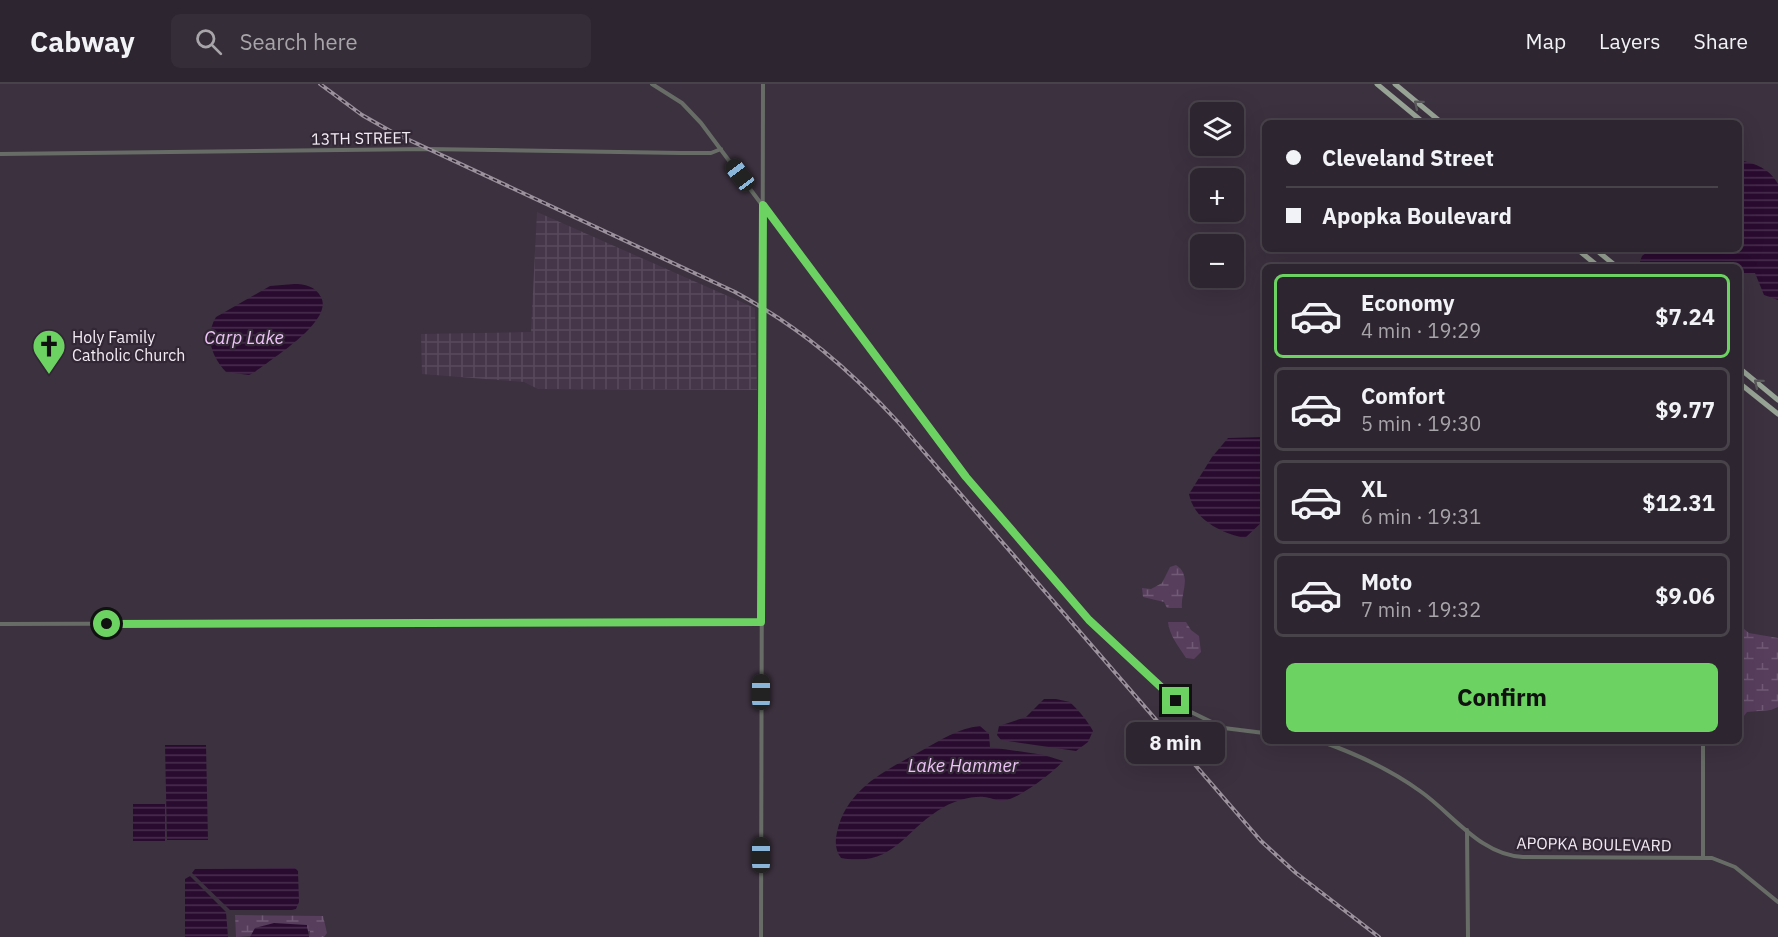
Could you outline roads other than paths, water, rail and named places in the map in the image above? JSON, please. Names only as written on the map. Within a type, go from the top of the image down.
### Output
[{"type":"main road","points":[[1377,84],[1420,120]]},
{"type":"main road","points":[[1395,84],[1438,120]]},
{"type":"main road","points":[[1581,252],[1595,264]]},
{"type":"main road","points":[[1599,252],[1613,264]]},
{"type":"main road","points":[[1742,370],[1778,400]]},
{"type":"main road","points":[[1742,385],[1778,414]]},
{"type":"street","points":[[652,84],[689,110],[721,149],[954,462],[1089,620],[1191,712],[1230,729],[1262,733]]},
{"type":"street","points":[[761,937],[763,84]]},
{"type":"street","name":"13TH STREET","points":[[0,154],[427,149],[639,150],[711,153],[721,149]]},
{"type":"street","points":[[0,624],[761,622]]},
{"type":"street","name":"APOPKA BOULEVARD","points":[[1326,744],[1413,786],[1491,849],[1514,857],[1703,857],[1732,865],[1778,902]]},
{"type":"street","points":[[1703,744],[1703,857]]},
{"type":"street","points":[[1467,830],[1468,937]]},
{"type":"water","points":[[1742,161],[1762,168],[1771,174],[1778,184],[1778,300],[1764,295],[1755,273],[1742,273],[1742,264],[1639,264],[1642,256],[1647,252],[1742,252]]},
{"type":"water","name":"Carp Lake","points":[[294,284],[309,286],[321,297],[323,307],[310,328],[255,372],[249,375],[226,372],[211,346],[212,324],[216,317],[270,286]]},
{"type":"water","points":[[1262,437],[1262,522],[1245,538],[1227,533],[1210,524],[1196,511],[1189,494],[1212,457],[1228,438]]},
{"type":"water","points":[[1044,699],[1070,702],[1093,731],[1088,742],[1076,751],[1001,740],[997,735],[999,726],[1026,717]]},
{"type":"water","name":"Lake Hammer","points":[[980,726],[989,734],[990,747],[1044,755],[1063,761],[1025,791],[1008,800],[979,797],[958,801],[930,816],[887,852],[859,860],[841,858],[836,846],[837,832],[842,817],[858,792],[881,774],[943,739],[964,729]]},
{"type":"water","points":[[165,745],[206,745],[208,840],[167,840]]},
{"type":"water","points":[[133,804],[165,804],[165,841],[133,841]]},
{"type":"water","points":[[295,868],[298,871],[299,902],[296,909],[292,910],[230,910],[192,873],[195,869]]},
{"type":"water","points":[[190,876],[226,912],[228,937],[185,937],[185,879]]},
{"type":"water","points":[[274,923],[307,925],[309,937],[250,937],[255,928]]},
{"type":"railway","points":[[320,84],[362,115],[392,132],[735,292],[781,320],[823,350],[861,384],[899,423],[1261,841],[1296,873],[1379,937]]},
{"type":"place","name":"Holy Family Catholic Church","points":[[49,375]]}]
